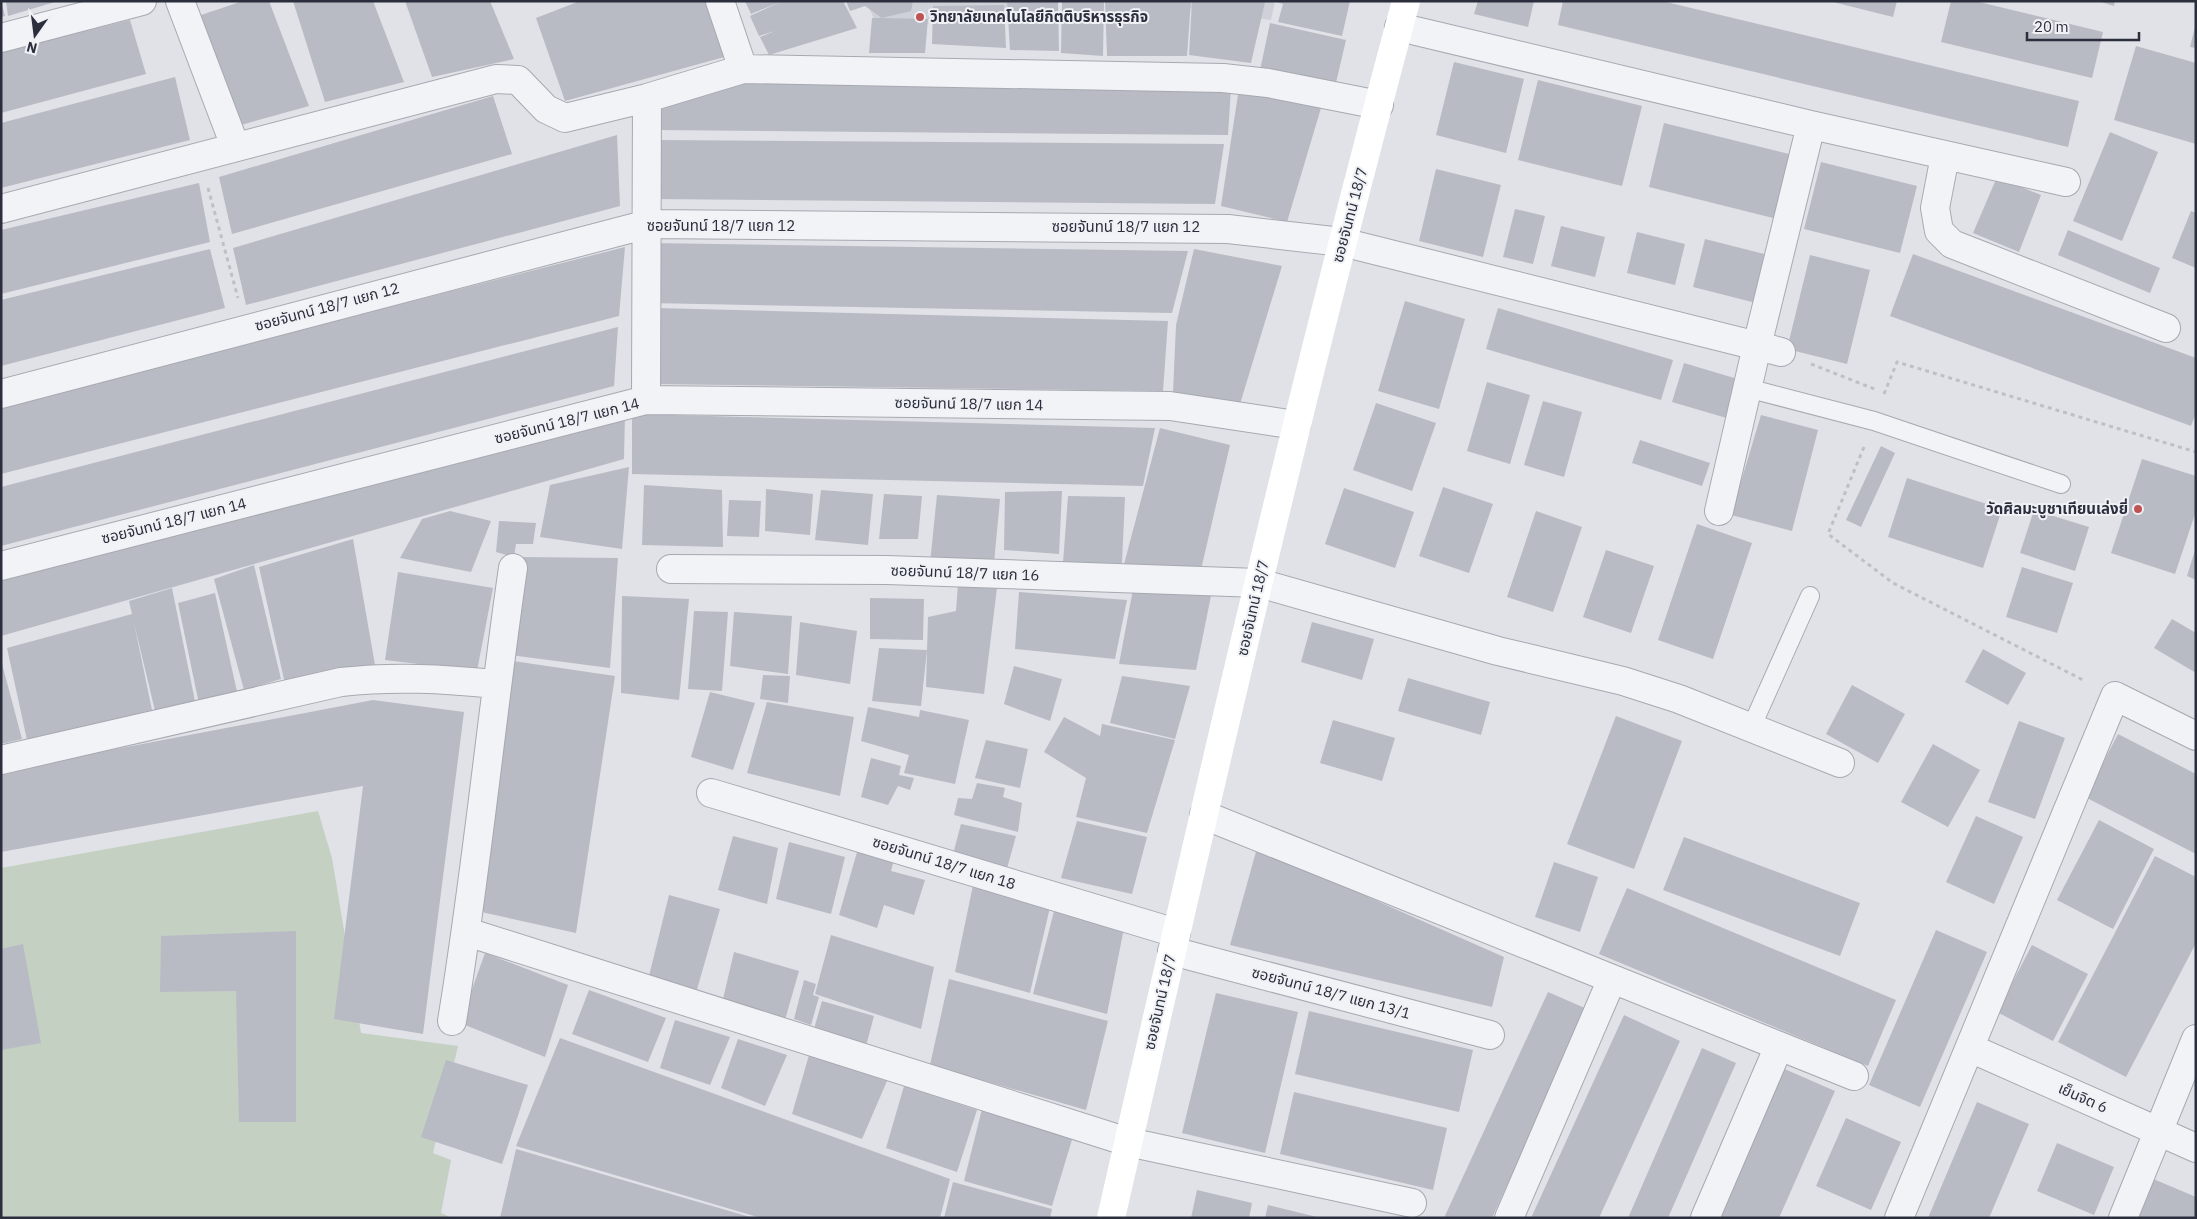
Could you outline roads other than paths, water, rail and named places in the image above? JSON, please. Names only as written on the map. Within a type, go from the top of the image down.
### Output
[{"type":"street","points":[[1,38],[142,1]]},
{"type":"street","points":[[180,1],[235,146]]},
{"type":"street","points":[[720,1],[743,69]]},
{"type":"street","name":"ซอยจันทน์ 18/7","points":[[1111,1218],[1296,425],[1406,1]]},
{"type":"street","points":[[1399,27],[1811,125],[2066,182]]},
{"type":"street","points":[[1,209],[235,146],[496,80],[518,80],[546,109],[565,118],[647,98],[743,69],[1222,78],[1268,82],[1379,105]]},
{"type":"street","points":[[646,400],[647,98]]},
{"type":"street","points":[[1719,510],[1748,388],[1769,349],[1811,125]]},
{"type":"street","points":[[1945,156],[1935,208],[1939,231],[1952,244],[2166,328]]},
{"type":"street","name":"ซอยจันทน์ 18/7 แยก 12","points":[[1,394],[246,328],[648,224],[1228,228],[1342,242],[1769,349]]},
{"type":"street","name":"ซอยจันทน์ 18/7 แยก 14","points":[[1,566],[646,400],[1170,406],[1296,425]]},
{"type":"street","points":[[452,1020],[467,932],[496,684],[513,568]]},
{"type":"street","name":"ซอยจันทน์ 18/7 แยก 16","points":[[672,569],[887,570],[1259,583],[1498,651],[1623,681],[1679,699],[1840,763]]},
{"type":"street","points":[[1,760],[341,682],[381,678],[420,678],[496,684]]},
{"type":"street","points":[[1899,1218],[2115,696],[2196,736]]},
{"type":"street","name":"ซอยจันทน์ 18/7 แยก 18","points":[[711,792],[1174,942]]},
{"type":"street","points":[[1204,816],[1854,1076]]},
{"type":"street","points":[[467,932],[1128,1142],[1412,1203]]},
{"type":"street","name":"ซอยจันทน์ 18/7 แยก 13/1","points":[[1174,942],[1490,1035]]},
{"type":"street","points":[[1508,1218],[1612,979]]},
{"type":"street","points":[[2122,1218],[2196,1040]]},
{"type":"street","points":[[1704,1218],[1779,1046]]},
{"type":"street","name":"เย็นจิต 6","points":[[1970,1048],[2196,1148]]},
{"type":"lane","points":[[1748,388],[1874,421],[2061,484]]},
{"type":"lane","points":[[1752,728],[1810,596]]},
{"type":"place","name":"วิทยาลัยเทคโนโลยีกิตติบริหารธุรกิจ","points":[[920,17]]},
{"type":"place","name":"วัดศิลมะบูชาเทียนเล่งยี่","points":[[2138,509]]}]
